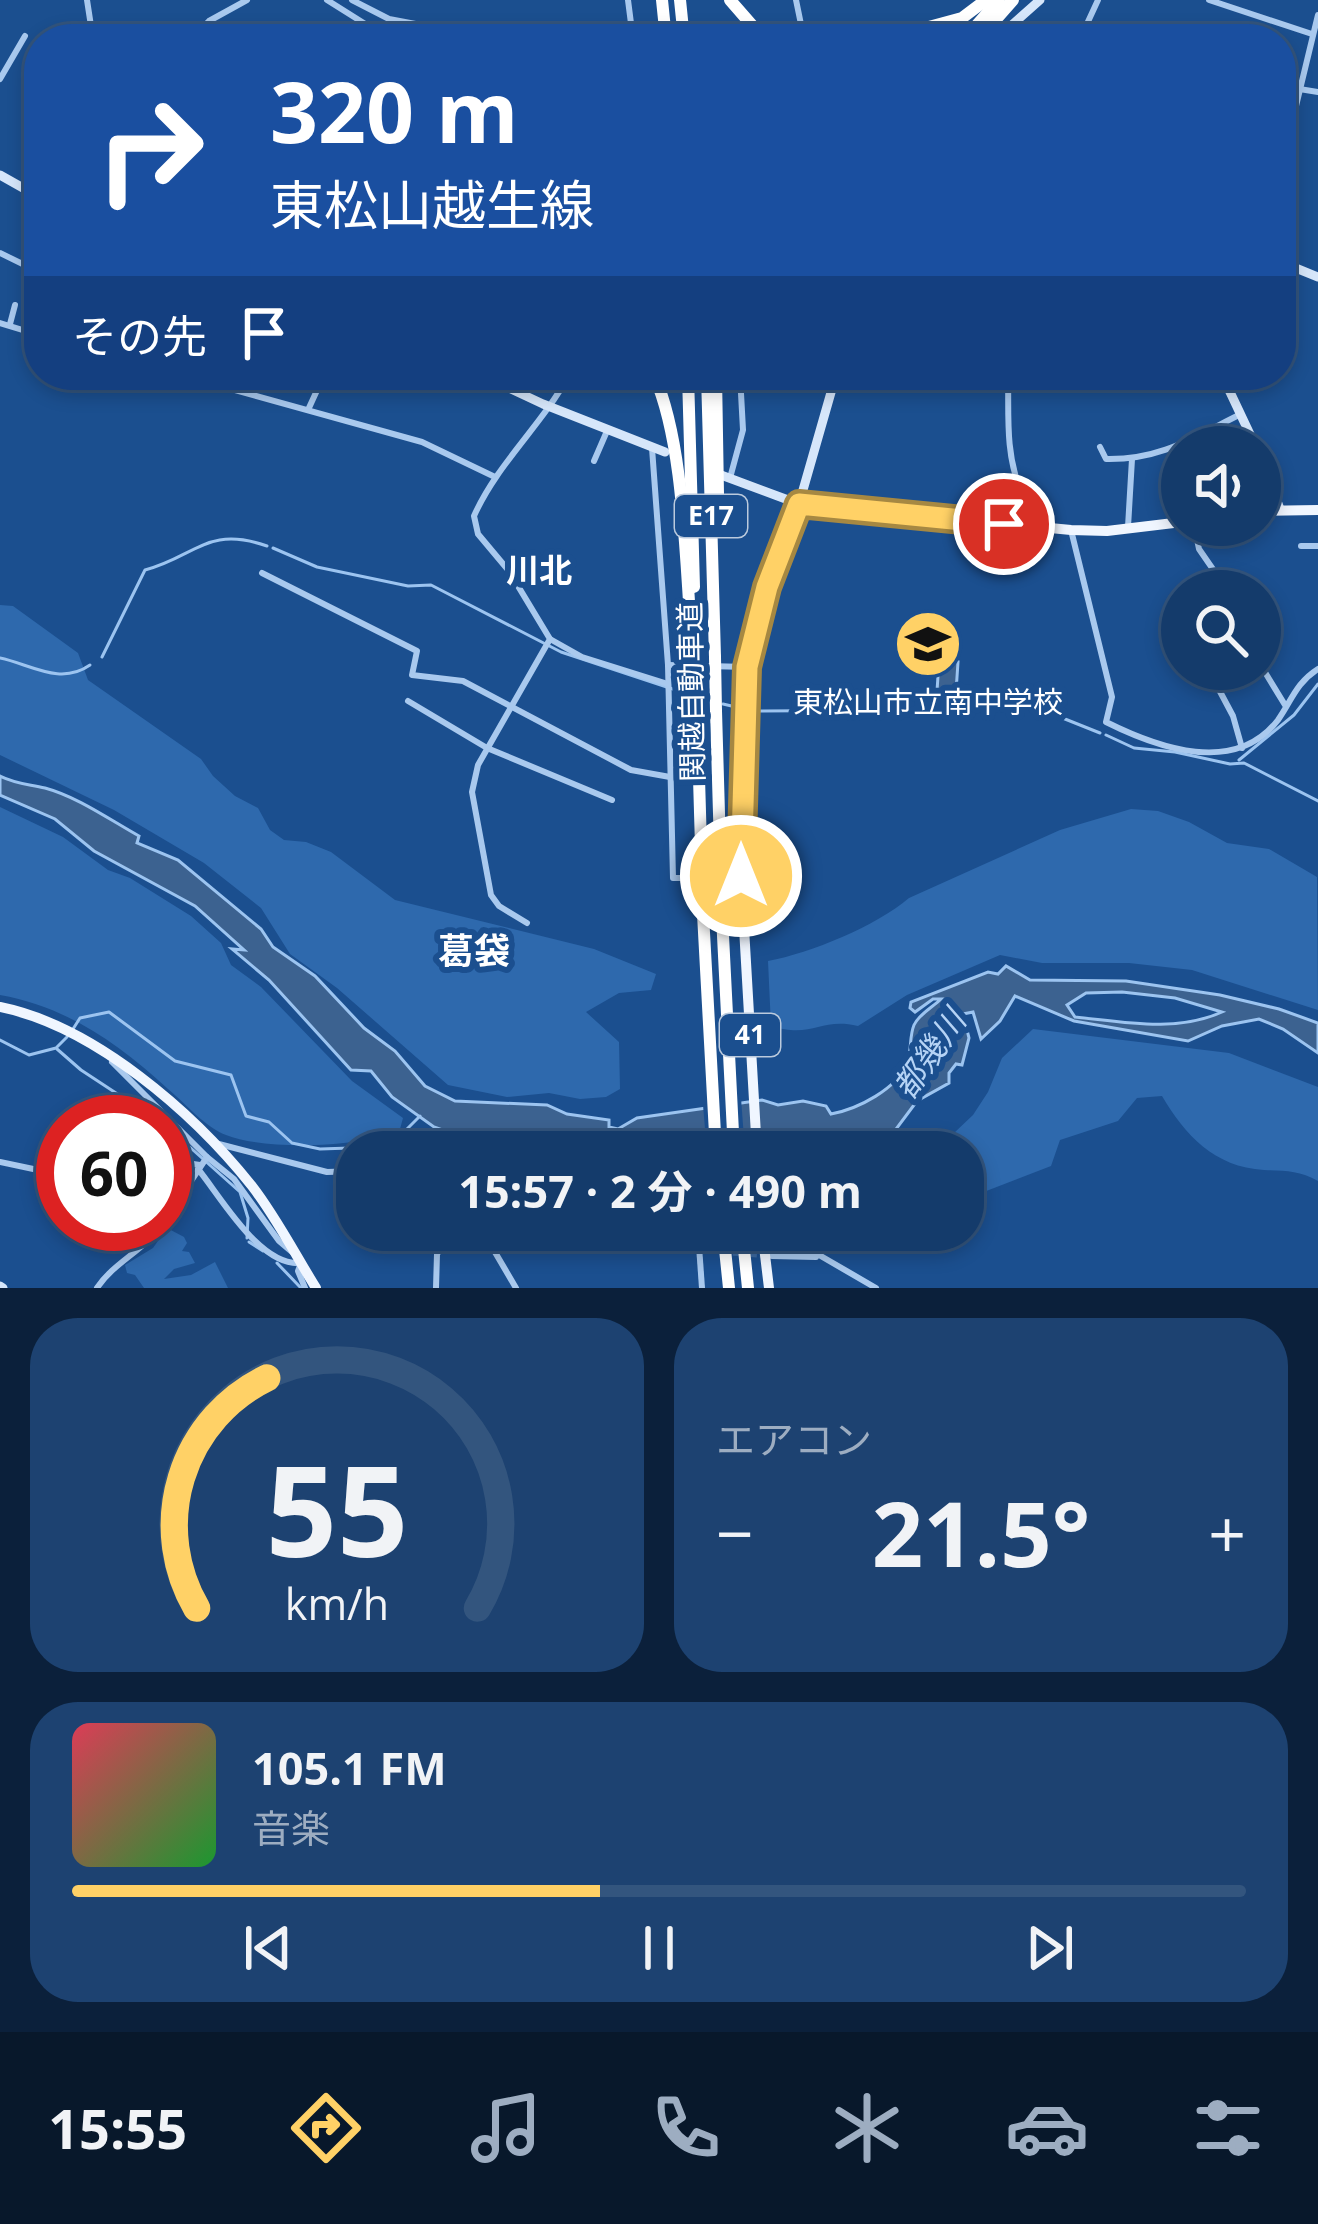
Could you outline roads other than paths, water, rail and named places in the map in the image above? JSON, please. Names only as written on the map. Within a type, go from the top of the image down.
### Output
[{"type":"highway","points":[[730,0],[751,24]]},
{"type":"highway","points":[[939,24],[962,18],[983,0]]},
{"type":"highway","points":[[978,24],[999,0]]},
{"type":"highway","points":[[986,24],[1013,0]]},
{"type":"highway","points":[[660,390],[675,455],[694,654]]},
{"type":"highway","name":"関越自動車道","points":[[688,390],[703,914],[715,1131]]},
{"type":"highway","name":"関越自動車道","points":[[707,390],[733,1131]]},
{"type":"highway","points":[[713,566],[719,463],[717,390]]},
{"type":"highway","points":[[725,1251],[729,1288]]},
{"type":"highway","points":[[744,1251],[748,1288]]},
{"type":"main road","points":[[799,504],[1071,530],[1161,525]]},
{"type":"main road","name":"41","points":[[756,1131],[742,917],[743,718],[747,672],[767,587],[799,504]]},
{"type":"main road","points":[[1281,509],[1318,510]]},
{"type":"main road","points":[[0,1007],[53,1023],[109,1053],[212,1142],[253,1187],[316,1288]]},
{"type":"main road","points":[[765,1251],[769,1288]]},
{"type":"street","points":[[206,24],[247,0]]},
{"type":"street","points":[[327,0],[365,24]]},
{"type":"street","points":[[352,0],[389,20],[411,24]]},
{"type":"street","points":[[1013,24],[1040,0]]},
{"type":"street","points":[[1209,0],[1282,24]]},
{"type":"street","points":[[1296,101],[1318,15]]},
{"type":"street","points":[[1296,29],[1312,34]]},
{"type":"street","points":[[0,80],[24,39]]},
{"type":"street","points":[[1296,88],[1318,92]]},
{"type":"street","points":[[5,324],[15,305]]},
{"type":"street","points":[[235,390],[422,442],[495,477]]},
{"type":"street","points":[[308,410],[317,390]]},
{"type":"street","points":[[513,390],[665,452]]},
{"type":"street","points":[[561,390],[495,477],[476,509],[476,530],[509,571],[548,643],[668,688]]},
{"type":"street","points":[[741,390],[743,430],[725,476],[799,504],[832,390]]},
{"type":"street","points":[[1009,390],[1011,454],[1021,492],[1042,512],[1045,527]]},
{"type":"street","points":[[1229,390],[1247,426]]},
{"type":"street","points":[[1100,447],[1106,458],[1132,459],[1168,450],[1241,414]]},
{"type":"street","points":[[594,461],[608,430]]},
{"type":"street","points":[[652,448],[668,665],[673,878],[684,878]]},
{"type":"street","points":[[1128,529],[1132,459]]},
{"type":"street","points":[[1071,530],[1112,697],[1106,722],[1148,743],[1220,754],[1242,748],[1279,718],[1299,683],[1318,669]]},
{"type":"street","points":[[1301,546],[1318,546]]},
{"type":"street","points":[[262,573],[417,651],[412,675],[463,681],[631,770],[670,777]]},
{"type":"street","points":[[527,923],[490,895],[472,792],[475,771],[548,643]]},
{"type":"street","points":[[668,665],[747,672]]},
{"type":"street","points":[[1219,690],[1242,748]]},
{"type":"street","points":[[1276,690],[1285,705]]},
{"type":"street","points":[[408,701],[487,748],[612,800]]},
{"type":"street","points":[[749,886],[761,887]]},
{"type":"street","points":[[109,1053],[132,1086],[234,1179],[298,1259],[305,1288]]},
{"type":"street","points":[[212,1142],[336,1172]]},
{"type":"street","points":[[192,1178],[207,1156]]},
{"type":"street","points":[[0,1162],[36,1170]]},
{"type":"street","points":[[192,1166],[199,1167],[251,1238],[282,1261],[298,1259]]},
{"type":"street","points":[[97,1288],[110,1270],[136,1251]]},
{"type":"street","points":[[436,1288],[439,1251]]},
{"type":"street","points":[[494,1251],[516,1288]]},
{"type":"street","points":[[699,1251],[702,1288]]},
{"type":"street","points":[[806,1251],[876,1288]]},
{"type":"street","points":[[772,1256],[822,1257]]},
{"type":"water","points":[[939,661],[958,662],[956,692],[937,691]]},
{"type":"water","name":"都幾川","points":[[0,776],[82,803],[139,836],[137,843],[178,860],[261,929],[273,947],[315,976],[425,1086],[455,1101],[547,1105],[567,1114],[609,1120],[609,1127],[618,1129],[637,1118],[762,1100],[778,1105],[803,1101],[826,1106],[831,1114],[864,1103],[902,1072],[914,1025],[941,999],[915,1012],[911,1002],[988,972],[998,974],[1006,966],[1030,980],[1126,981],[1279,1009],[1318,1023],[1318,1053],[1259,1019],[1222,1026],[1188,1041],[1074,1021],[1015,996],[1000,1021],[981,1039],[973,1012],[963,1014],[969,1038],[962,1065],[956,1064],[949,1073],[949,1083],[917,1101],[895,1131],[445,1131],[392,1097],[371,1071],[351,1070],[269,980],[232,949],[244,950],[195,906],[94,851],[55,819],[0,795]],"holes":[[[1122,992],[1175,998],[1222,1012],[1186,1022],[1149,1024],[1075,1017],[1067,1005],[1086,993]]]},
{"type":"waterway","points":[[102,657],[145,570],[215,541],[247,540],[267,546]]},
{"type":"waterway","points":[[273,548],[317,567],[408,586],[431,585],[561,652],[691,695]]},
{"type":"waterway","points":[[0,658],[56,674],[90,665]]},
{"type":"waterway","points":[[1239,760],[1294,715],[1318,684]]},
{"type":"waterway","points":[[723,704],[753,711],[1040,709],[1100,733]]},
{"type":"waterway","points":[[1106,735],[1134,748],[1244,763],[1318,801]]},
{"type":"waterway","points":[[73,1029],[80,1018],[109,1012],[175,1061],[231,1075],[246,1116],[269,1122],[292,1143],[320,1149],[380,1147],[394,1142],[420,1116]]},
{"type":"waterway","points":[[0,1040],[29,1055],[56,1048],[67,1037]]},
{"type":"waterway","points":[[57,1049],[119,1095]]},
{"type":"waterway","points":[[192,1149],[240,1192],[248,1218],[247,1238]]},
{"type":"waterway","points":[[249,1242],[263,1251]]},
{"type":"waterway","points":[[277,1263],[301,1288]]},
{"type":"tunnel","points":[[684,878],[740,885]]},
{"type":"tunnel","points":[[724,1252],[764,1255]]},
{"type":"place","name":"東松山市立南中学校","points":[[928,644]]},
{"type":"district","name":"川北","points":[[539,570]]},
{"type":"district","name":"葛袋","points":[[474,951]]}]
